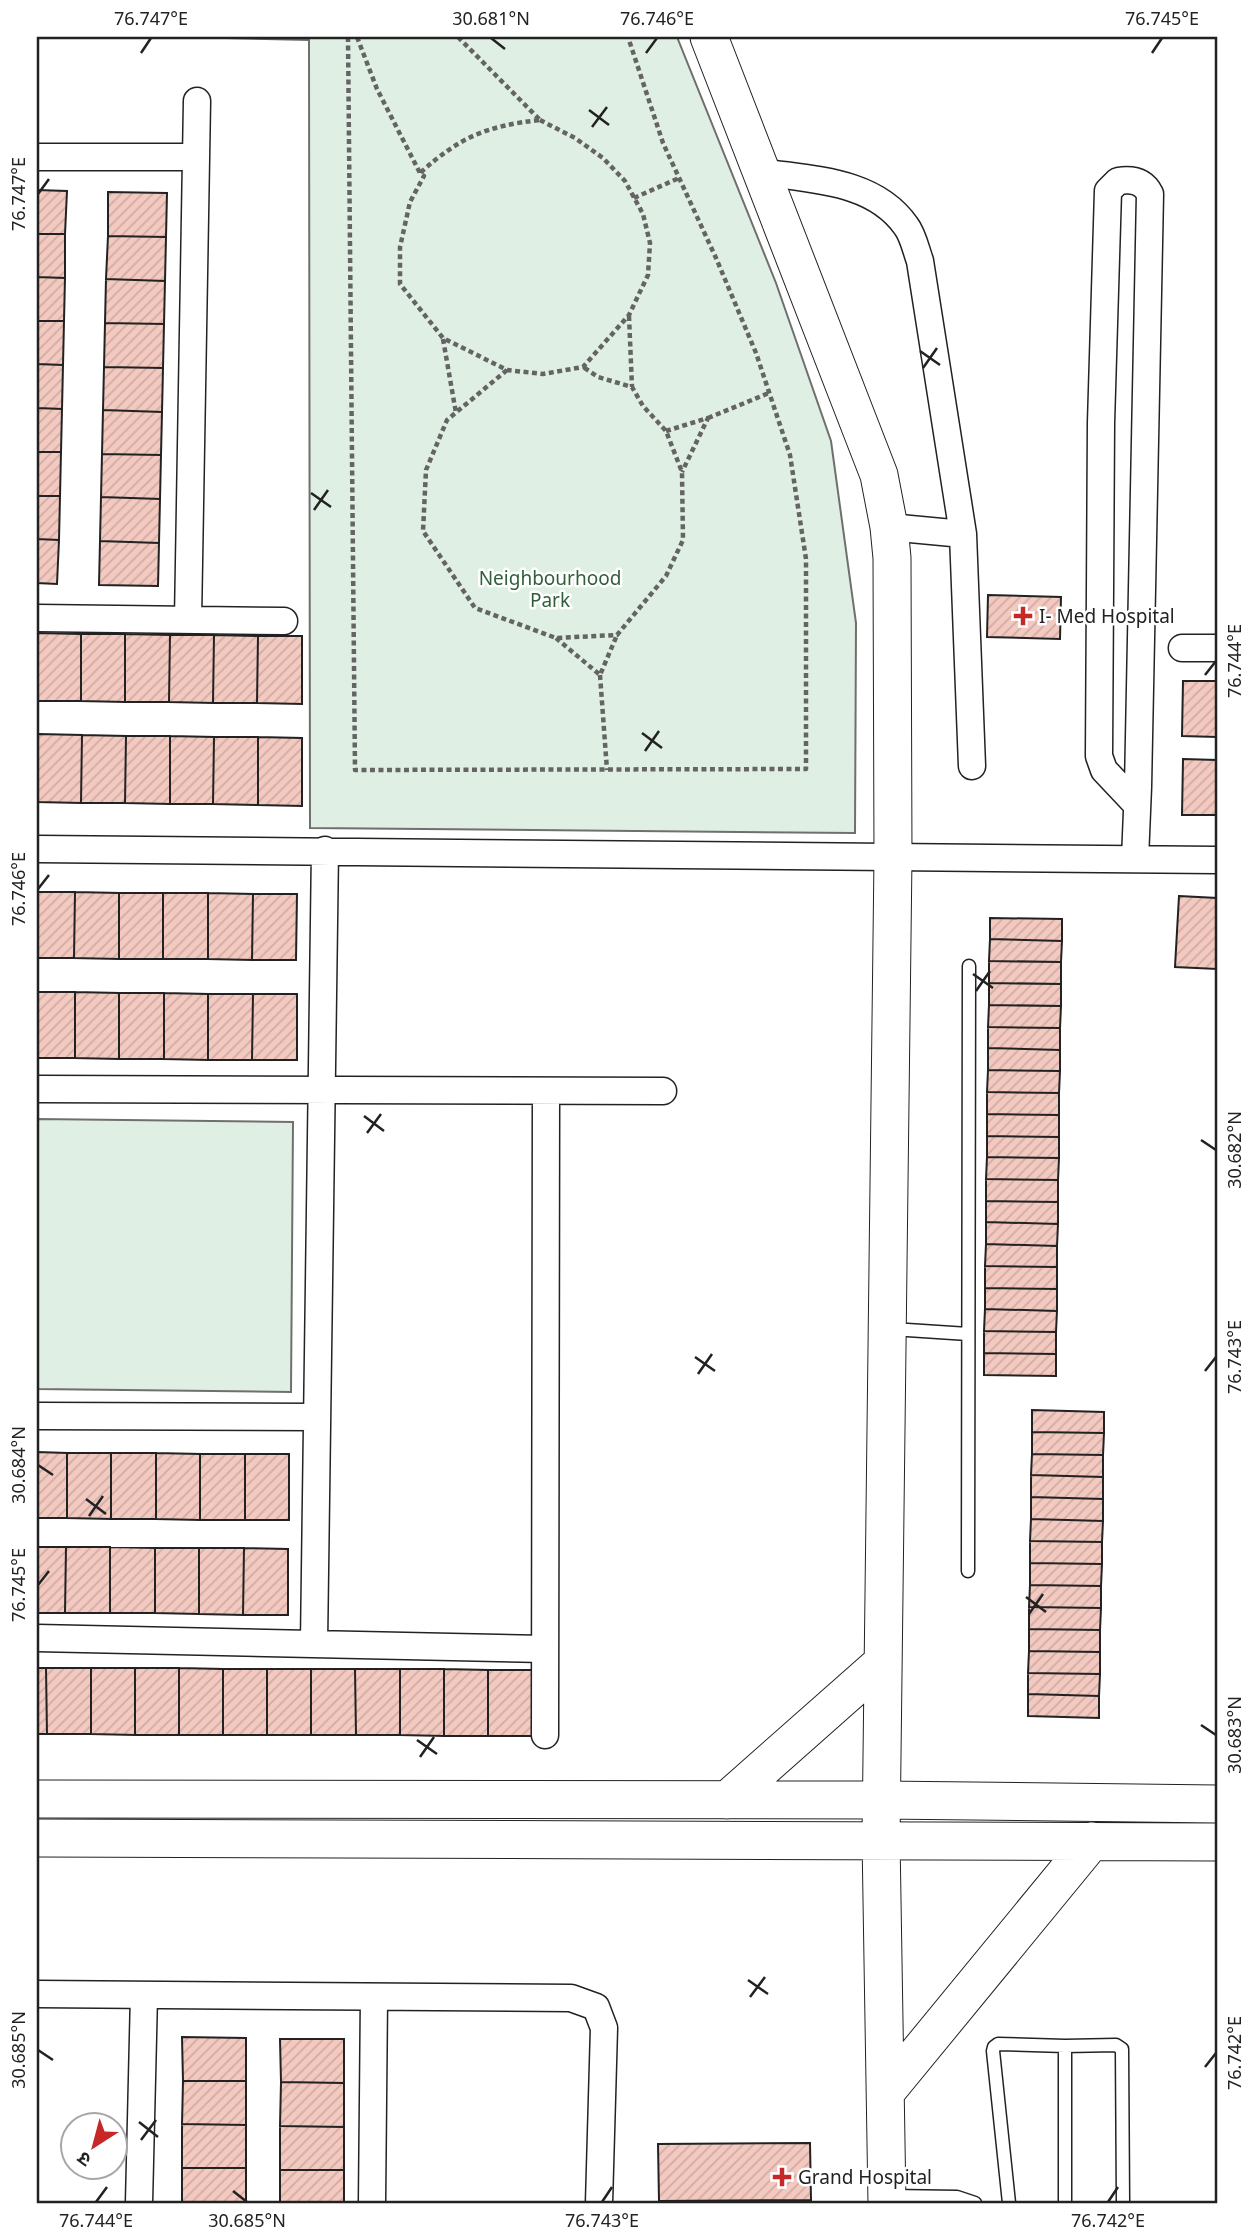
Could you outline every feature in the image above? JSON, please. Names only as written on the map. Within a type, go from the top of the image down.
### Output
[{"type":"main road","points":[[709,37],[879,475],[892,558],[893,857],[881,1839],[887,2200]]},
{"type":"main road","points":[[727,1800],[883,1662]]},
{"type":"main road","points":[[37,1799],[882,1800],[1217,1804]]},
{"type":"main road","points":[[37,1838],[1217,1842]]},
{"type":"main road","points":[[886,2092],[1091,1841]]},
{"type":"street","points":[[188,620],[197,101]]},
{"type":"street","points":[[37,157],[195,157]]},
{"type":"street","points":[[762,172],[838,184],[888,204],[908,228],[920,261],[963,534],[972,766]]},
{"type":"street","points":[[1135,859],[1137,805],[1150,194],[1141,183],[1129,180],[1118,181],[1108,191],[1101,423],[1099,756],[1104,770],[1137,805]]},
{"type":"street","points":[[889,527],[963,534]]},
{"type":"street","points":[[37,618],[284,621]]},
{"type":"street","points":[[1182,648],[1217,648]]},
{"type":"street","points":[[37,849],[1217,860]]},
{"type":"street","points":[[314,1643],[325,850]]},
{"type":"street","points":[[37,1089],[663,1091]]},
{"type":"street","points":[[545,1735],[546,1091]]},
{"type":"street","points":[[37,1416],[316,1418]]},
{"type":"street","points":[[37,1638],[545,1649]]},
{"type":"street","points":[[37,1994],[571,1998],[596,2007],[604,2028],[599,2203]]},
{"type":"street","points":[[139,2203],[144,1995]]},
{"type":"street","points":[[372,2203],[374,1997]]},
{"type":"lane","points":[[968,1571],[969,967]]},
{"type":"lane","points":[[887,1329],[968,1334]]},
{"type":"lane","points":[[1009,2203],[994,2047],[998,2044],[1116,2045],[1122,2049],[1124,2203]]},
{"type":"lane","points":[[1065,2046],[1065,2203]]},
{"type":"lane","points":[[887,2200],[957,2197],[975,2203]]},
{"type":"path","points":[[348,37],[355,770],[806,769],[806,559],[790,455],[756,354],[663,143],[628,37]]},
{"type":"path","points":[[357,37],[377,89],[424,176],[410,202],[400,247],[400,284],[443,338],[507,370],[543,374],[583,367],[629,315],[648,275],[650,243],[643,214],[625,181],[603,158],[575,138],[540,120],[458,37]]},
{"type":"path","points":[[420,173],[445,151],[483,130],[540,120]]},
{"type":"path","points":[[634,198],[679,178]]},
{"type":"path","points":[[607,770],[600,675],[617,635],[666,576],[683,540],[682,472],[666,431],[643,406],[632,387],[629,315]]},
{"type":"path","points":[[443,338],[456,413]]},
{"type":"path","points":[[583,367],[598,377],[632,387]]},
{"type":"path","points":[[507,370],[447,420],[426,470],[423,531],[475,608],[556,638],[600,675]]},
{"type":"path","points":[[666,431],[708,418],[769,393]]},
{"type":"path","points":[[682,472],[708,418]]},
{"type":"path","points":[[556,638],[617,635]]},
{"type":"green space","name":"Neighbourhood Park","points":[[186,37],[677,37],[776,283],[831,441],[856,623],[855,833],[310,828],[309,40]]},
{"type":"green space","points":[[37,1119],[293,1122],[291,1392],[37,1389]]},
{"type":"building","points":[[37,190],[67,191],[65,234],[37,234]]},
{"type":"building","points":[[108,192],[167,193],[166,237],[108,236]]},
{"type":"building","points":[[37,234],[65,234],[65,278],[37,277]]},
{"type":"building","points":[[108,236],[166,237],[165,281],[106,279]]},
{"type":"building","points":[[37,277],[65,278],[64,321],[37,321]]},
{"type":"building","points":[[106,279],[165,281],[164,324],[105,323]]},
{"type":"building","points":[[37,321],[64,321],[63,365],[37,364]]},
{"type":"building","points":[[105,323],[164,324],[163,368],[104,367]]},
{"type":"building","points":[[37,364],[63,365],[62,409],[37,408]]},
{"type":"building","points":[[104,367],[163,368],[162,412],[103,410]]},
{"type":"building","points":[[37,408],[62,409],[61,452],[37,452]]},
{"type":"building","points":[[103,410],[162,412],[161,455],[102,454]]},
{"type":"building","points":[[37,452],[61,452],[60,496],[37,496]]},
{"type":"building","points":[[102,454],[161,455],[160,499],[101,497]]},
{"type":"building","points":[[37,496],[60,496],[59,540],[37,539]]},
{"type":"building","points":[[101,497],[160,499],[159,543],[100,541]]},
{"type":"building","points":[[37,539],[59,540],[57,584],[37,583]]},
{"type":"building","points":[[100,541],[159,543],[158,586],[99,585]]},
{"type":"building","points":[[988,595],[1061,597],[1060,639],[987,637]]},
{"type":"building","points":[[37,633],[81,634],[81,701],[37,701]]},
{"type":"building","points":[[81,634],[125,634],[125,702],[81,701]]},
{"type":"building","points":[[125,634],[170,635],[169,702],[125,702]]},
{"type":"building","points":[[170,635],[214,635],[213,703],[169,702]]},
{"type":"building","points":[[214,635],[258,636],[257,703],[213,703]]},
{"type":"building","points":[[258,636],[302,636],[302,704],[257,703]]},
{"type":"building","points":[[1183,681],[1217,681],[1217,737],[1182,736]]},
{"type":"building","points":[[38,734],[82,735],[81,803],[37,802]]},
{"type":"building","points":[[82,735],[126,736],[125,803],[81,803]]},
{"type":"building","points":[[126,736],[170,736],[170,804],[125,803]]},
{"type":"building","points":[[170,736],[214,737],[213,804],[170,804]]},
{"type":"building","points":[[214,737],[258,737],[258,805],[213,804]]},
{"type":"building","points":[[258,737],[302,738],[302,806],[258,805]]},
{"type":"building","points":[[1183,759],[1217,760],[1217,815],[1182,815]]},
{"type":"building","points":[[37,892],[75,892],[74,958],[37,958]]},
{"type":"building","points":[[75,892],[119,893],[119,959],[74,958]]},
{"type":"building","points":[[119,893],[163,893],[163,959],[119,959]]},
{"type":"building","points":[[163,893],[208,893],[208,959],[163,959]]},
{"type":"building","points":[[208,893],[253,894],[252,960],[208,959]]},
{"type":"building","points":[[253,894],[297,894],[296,960],[252,960]]},
{"type":"building","points":[[1179,896],[1217,898],[1217,969],[1175,967]]},
{"type":"building","points":[[990,918],[1062,919],[1062,941],[990,939]]},
{"type":"building","points":[[990,939],[1062,941],[1061,962],[989,961]]},
{"type":"building","points":[[989,961],[1061,962],[1061,984],[989,983]]},
{"type":"building","points":[[989,983],[1061,984],[1061,1006],[989,1005]]},
{"type":"building","points":[[37,992],[75,992],[75,1058],[37,1058]]},
{"type":"building","points":[[75,992],[119,993],[119,1059],[75,1058]]},
{"type":"building","points":[[119,993],[164,993],[164,1059],[119,1059]]},
{"type":"building","points":[[164,993],[208,994],[208,1060],[164,1059]]},
{"type":"building","points":[[208,994],[253,994],[252,1060],[208,1060]]},
{"type":"building","points":[[253,994],[297,994],[297,1060],[252,1060]]},
{"type":"building","points":[[989,1005],[1061,1006],[1060,1028],[988,1027]]},
{"type":"building","points":[[988,1027],[1060,1028],[1060,1050],[988,1048]]},
{"type":"building","points":[[988,1048],[1060,1050],[1060,1071],[988,1070]]},
{"type":"building","points":[[988,1070],[1060,1071],[1059,1093],[987,1092]]},
{"type":"building","points":[[987,1092],[1059,1093],[1059,1115],[987,1114]]},
{"type":"building","points":[[987,1114],[1059,1115],[1059,1137],[987,1136]]},
{"type":"building","points":[[987,1136],[1059,1137],[1059,1158],[987,1157]]},
{"type":"building","points":[[987,1157],[1059,1158],[1058,1180],[986,1179]]},
{"type":"building","points":[[986,1179],[1058,1180],[1058,1202],[986,1201]]},
{"type":"building","points":[[986,1201],[1058,1202],[1058,1224],[986,1222]]},
{"type":"building","points":[[986,1222],[1058,1224],[1057,1246],[986,1244]]},
{"type":"building","points":[[986,1244],[1057,1246],[1057,1267],[985,1266]]},
{"type":"building","points":[[985,1266],[1057,1267],[1057,1289],[985,1288]]},
{"type":"building","points":[[985,1288],[1057,1289],[1057,1311],[985,1309]]},
{"type":"building","points":[[985,1309],[1057,1311],[1056,1332],[984,1331]]},
{"type":"building","points":[[984,1331],[1056,1332],[1056,1354],[984,1353]]},
{"type":"building","points":[[984,1353],[1056,1354],[1056,1376],[984,1375]]},
{"type":"building","points":[[1032,1410],[1104,1412],[1104,1433],[1032,1432]]},
{"type":"building","points":[[1032,1432],[1104,1433],[1103,1455],[1032,1454]]},
{"type":"building","points":[[37,1452],[67,1453],[67,1518],[37,1518]]},
{"type":"building","points":[[67,1453],[111,1453],[111,1519],[67,1518]]},
{"type":"building","points":[[111,1453],[156,1453],[156,1519],[111,1519]]},
{"type":"building","points":[[156,1453],[200,1454],[200,1520],[156,1519]]},
{"type":"building","points":[[200,1454],[245,1454],[245,1520],[200,1520]]},
{"type":"building","points":[[245,1454],[289,1454],[289,1520],[245,1520]]},
{"type":"building","points":[[1032,1454],[1103,1455],[1103,1477],[1031,1475]]},
{"type":"building","points":[[1031,1475],[1103,1477],[1103,1499],[1031,1497]]},
{"type":"building","points":[[1031,1497],[1103,1499],[1103,1521],[1031,1519]]},
{"type":"building","points":[[1031,1519],[1103,1521],[1102,1542],[1030,1541]]},
{"type":"building","points":[[1030,1541],[1102,1542],[1102,1564],[1030,1563]]},
{"type":"building","points":[[37,1547],[66,1547],[65,1613],[37,1613]]},
{"type":"building","points":[[66,1547],[110,1547],[110,1613],[65,1613]]},
{"type":"building","points":[[110,1547],[155,1548],[155,1613],[110,1613]]},
{"type":"building","points":[[155,1548],[199,1548],[199,1614],[155,1613]]},
{"type":"building","points":[[199,1548],[244,1548],[243,1615],[199,1614]]},
{"type":"building","points":[[244,1548],[288,1549],[288,1615],[243,1615]]},
{"type":"building","points":[[1030,1563],[1102,1564],[1101,1586],[1030,1585]]},
{"type":"building","points":[[1030,1585],[1101,1586],[1101,1608],[1029,1607]]},
{"type":"building","points":[[1029,1607],[1101,1608],[1100,1630],[1029,1629]]},
{"type":"building","points":[[1029,1629],[1100,1630],[1100,1652],[1029,1651]]},
{"type":"building","points":[[1029,1651],[1100,1652],[1100,1674],[1028,1673]]},
{"type":"building","points":[[37,1668],[46,1668],[47,1734],[37,1734]]},
{"type":"building","points":[[46,1668],[91,1668],[91,1734],[47,1734]]},
{"type":"building","points":[[91,1668],[135,1668],[135,1735],[91,1734]]},
{"type":"building","points":[[135,1668],[179,1668],[179,1735],[135,1735]]},
{"type":"building","points":[[179,1668],[223,1669],[223,1735],[179,1735]]},
{"type":"building","points":[[223,1669],[267,1669],[267,1735],[223,1735]]},
{"type":"building","points":[[267,1669],[311,1669],[311,1735],[267,1735]]},
{"type":"building","points":[[311,1669],[355,1669],[356,1735],[311,1735]]},
{"type":"building","points":[[355,1669],[400,1669],[400,1735],[356,1735]]},
{"type":"building","points":[[400,1669],[444,1669],[444,1736],[400,1735]]},
{"type":"building","points":[[444,1669],[488,1670],[488,1736],[444,1736]]},
{"type":"building","points":[[488,1670],[532,1670],[532,1736],[488,1736]]},
{"type":"building","points":[[1028,1673],[1100,1674],[1099,1696],[1028,1694]]},
{"type":"building","points":[[1028,1694],[1099,1696],[1099,1718],[1028,1716]]},
{"type":"building","points":[[182,2037],[246,2038],[246,2081],[183,2081]]},
{"type":"building","points":[[280,2039],[344,2039],[344,2083],[281,2082]]},
{"type":"building","points":[[183,2081],[246,2081],[246,2125],[182,2124]]},
{"type":"building","points":[[281,2082],[344,2083],[344,2127],[280,2126]]},
{"type":"building","points":[[182,2124],[246,2125],[246,2168],[182,2168]]},
{"type":"building","points":[[280,2126],[344,2127],[344,2170],[280,2170]]},
{"type":"building","points":[[810,2143],[811,2200],[659,2201],[658,2144]]},
{"type":"building","points":[[182,2168],[246,2168],[246,2203],[182,2203]]},
{"type":"building","points":[[280,2170],[344,2170],[344,2203],[280,2203]]},
{"type":"place","name":"I- Med Hospital","points":[[1023,616]]},
{"type":"place","name":"Grand Hospital","points":[[782,2177]]}]
